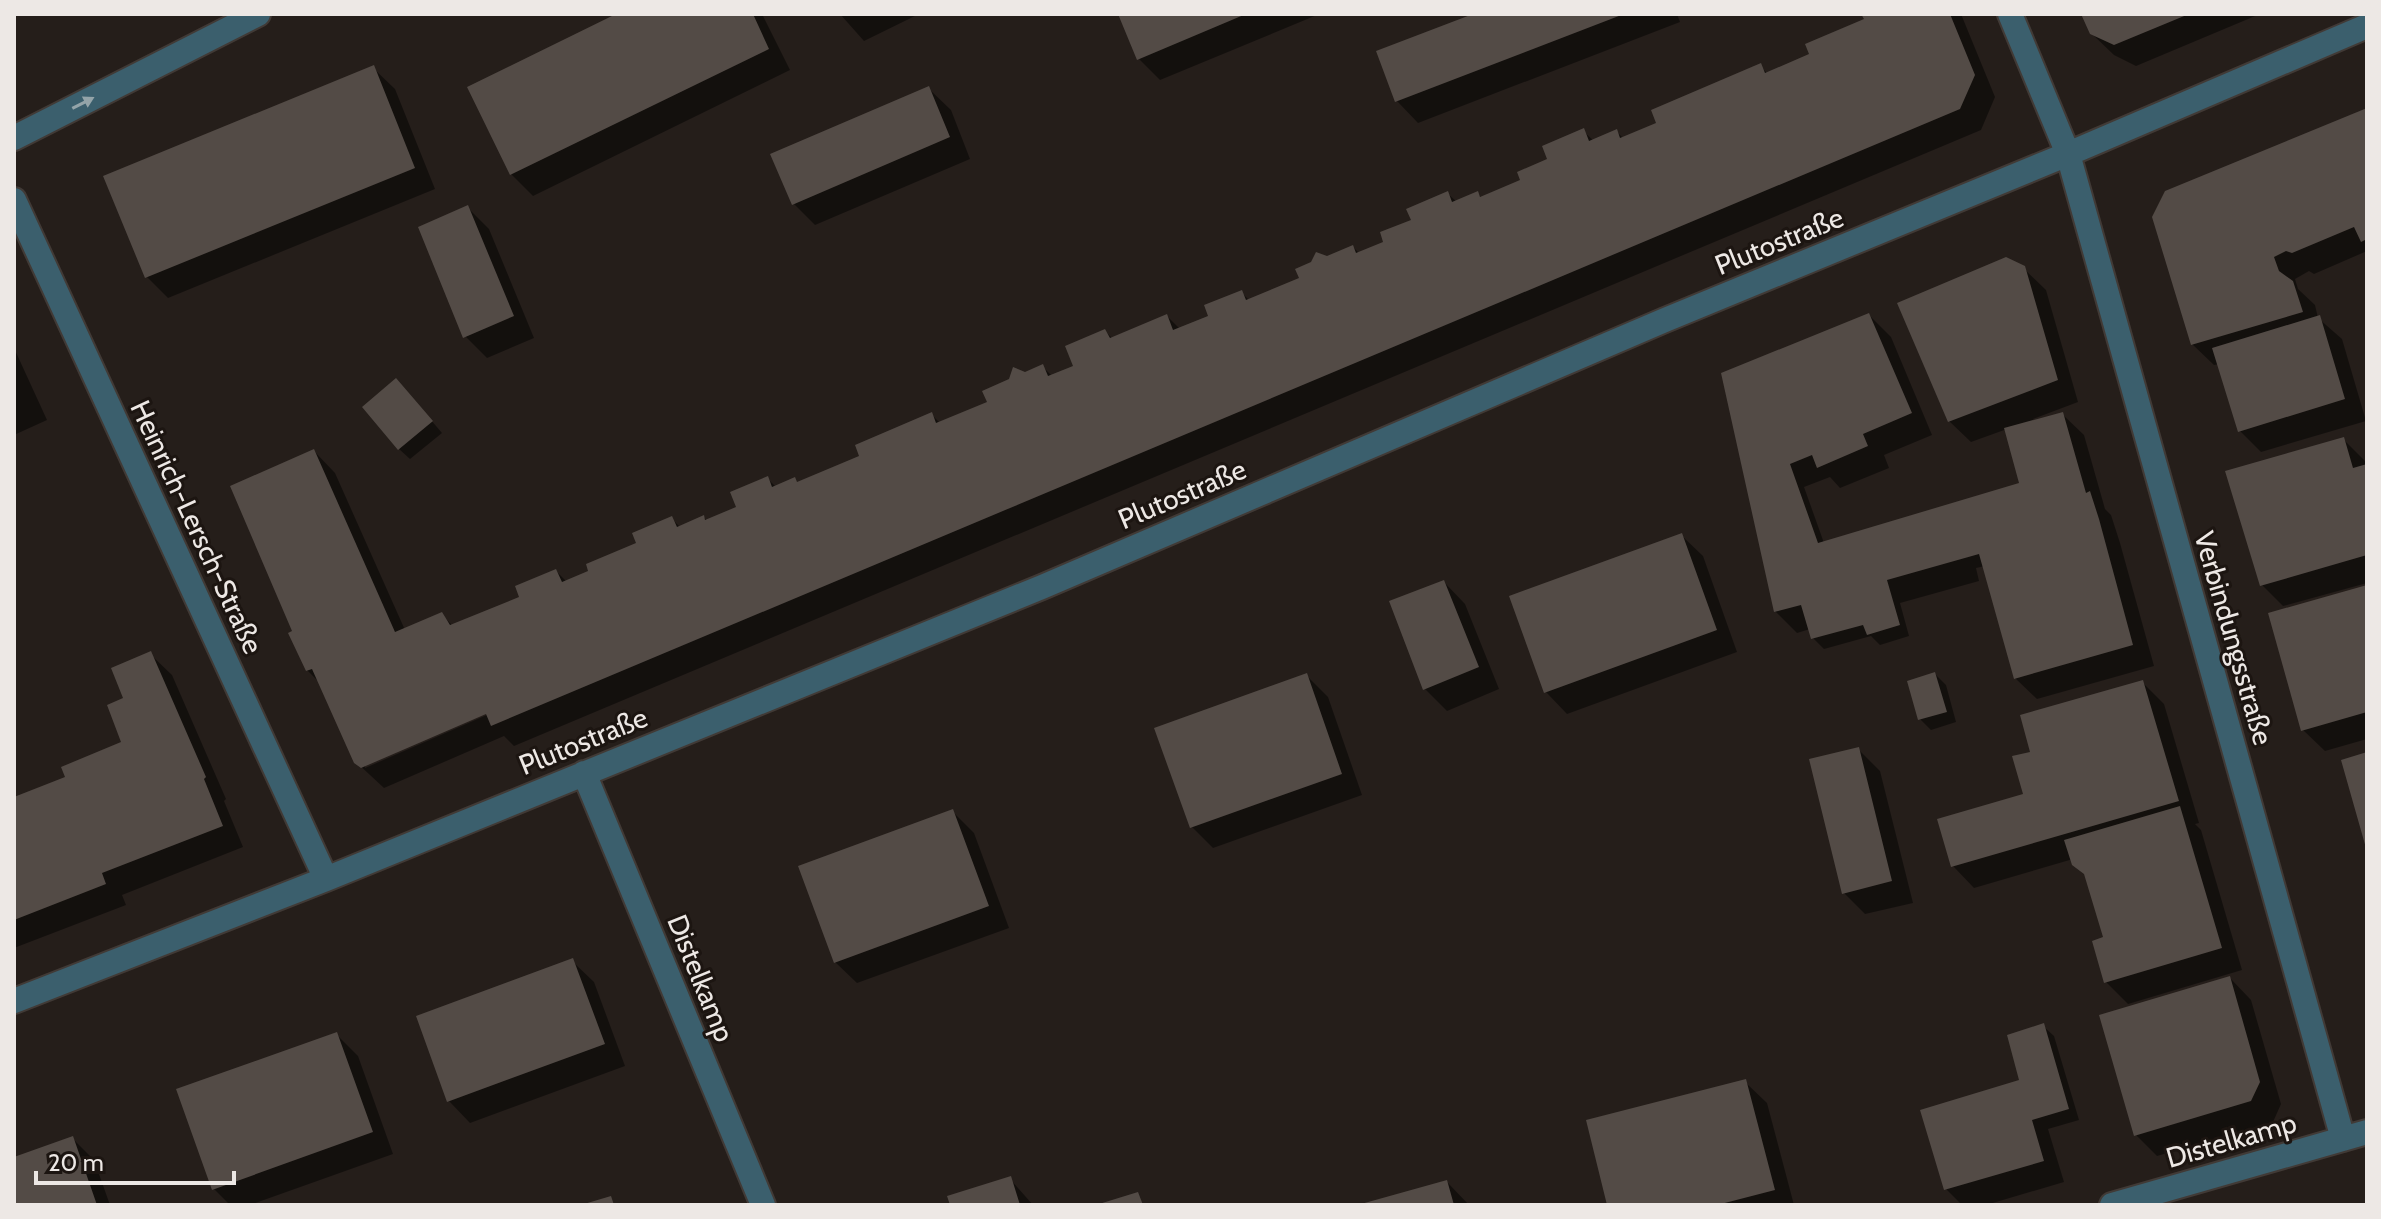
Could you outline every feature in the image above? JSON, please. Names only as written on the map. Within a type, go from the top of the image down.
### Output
[{"type":"street","points":[[14,138],[258,14]]},
{"type":"street","name":"Verbindungsstraße","points":[[2010,14],[2068,154],[2355,1135]]},
{"type":"street","name":"Plutostraße","points":[[14,1001],[326,879],[1042,587],[1665,320],[2068,154],[2367,26]]},
{"type":"street","name":"Heinrich-Lersch-Straße","points":[[14,200],[326,879]]},
{"type":"street","name":"Distelkamp","points":[[584,773],[763,1205]]},
{"type":"street","name":"Distelkamp","points":[[2112,1205],[2355,1135]]},
{"type":"building","points":[[616,14],[753,14],[769,49],[510,175],[467,87]]},
{"type":"building","points":[[1118,14],[1246,14],[1137,60]]},
{"type":"building","points":[[1473,14],[1624,14],[1395,102],[1376,51]]},
{"type":"building","points":[[1861,14],[1950,14],[1975,75],[1960,109],[491,726],[486,714],[361,768],[354,763],[312,669],[306,671],[288,633],[292,631],[230,486],[314,449],[395,632],[442,612],[450,625],[519,597],[515,586],[556,569],[562,582],[588,571],[586,564],[636,543],[632,533],[672,516],[677,527],[704,515],[705,520],[736,507],[730,492],[768,476],[772,487],[795,477],[797,482],[859,456],[855,445],[932,412],[936,423],[987,402],[982,391],[1009,379],[1013,367],[1025,372],[1043,364],[1048,376],[1073,366],[1065,346],[1105,329],[1110,338],[1167,314],[1173,330],[1208,316],[1204,305],[1242,290],[1246,300],[1299,278],[1295,269],[1311,262],[1316,252],[1327,256],[1353,245],[1356,253],[1383,242],[1380,232],[1411,220],[1406,209],[1448,191],[1452,202],[1478,191],[1480,197],[1520,180],[1517,172],[1547,159],[1542,146],[1584,128],[1589,141],[1617,129],[1620,138],[1656,123],[1651,110],[1761,63],[1765,73],[1809,54],[1805,44],[1864,19]]},
{"type":"building","points":[[2081,14],[2189,14],[2114,45],[2090,34]]},
{"type":"building","points":[[374,65],[415,168],[145,278],[103,176]]},
{"type":"building","points":[[929,86],[950,137],[792,205],[770,154]]},
{"type":"building","points":[[2367,108],[2367,239],[2361,242],[2354,227],[2292,253],[2286,251],[2274,257],[2279,271],[2293,281],[2303,312],[2191,345],[2152,217],[2165,191]]},
{"type":"building","points":[[468,205],[514,316],[463,338],[418,227]]},
{"type":"building","points":[[2006,257],[2025,266],[2058,380],[1948,422],[1897,303]]},
{"type":"building","points":[[1869,313],[1912,413],[1863,434],[1868,446],[1817,468],[1812,455],[1790,464],[1818,543],[2019,483],[2004,428],[2063,412],[2086,493],[2090,491],[2099,519],[2133,645],[2014,679],[1979,554],[1887,580],[1900,625],[1867,635],[1863,625],[1811,639],[1801,605],[1774,612],[1721,373]]},
{"type":"building","points":[[2320,315],[2345,399],[2238,432],[2212,348]]},
{"type":"building","points":[[396,378],[433,421],[398,450],[362,407]]},
{"type":"building","points":[[2344,437],[2353,468],[2367,464],[2367,555],[2260,586],[2225,471]]},
{"type":"building","points":[[1682,533],[1717,630],[1544,693],[1509,596]]},
{"type":"building","points":[[1444,580],[1479,667],[1423,690],[1389,601]]},
{"type":"building","points":[[2367,585],[2367,712],[2301,731],[2268,613]]},
{"type":"building","points":[[151,651],[206,777],[204,779],[223,826],[102,873],[106,884],[14,920],[14,797],[65,777],[61,767],[121,742],[107,705],[123,698],[111,668]]},
{"type":"building","points":[[1935,672],[1947,712],[1918,720],[1907,681]]},
{"type":"building","points":[[1307,673],[1342,774],[1190,828],[1154,728]]},
{"type":"building","points":[[2143,680],[2179,801],[1951,867],[1937,819],[2023,794],[2012,756],[2030,752],[2020,715]]},
{"type":"building","points":[[1859,747],[1892,881],[1842,894],[1809,759]]},
{"type":"building","points":[[2367,752],[2367,848],[2366,848],[2341,760]]},
{"type":"building","points":[[2180,806],[2222,948],[2104,983],[2092,941],[2103,937],[2084,874],[2072,865],[2064,840]]},
{"type":"building","points":[[953,809],[989,906],[834,963],[798,866]]},
{"type":"building","points":[[573,958],[605,1044],[447,1102],[416,1016]]},
{"type":"building","points":[[2230,976],[2260,1082],[2251,1101],[2134,1136],[2099,1015]]},
{"type":"building","points":[[2044,1023],[2069,1109],[2032,1120],[2044,1161],[1944,1190],[1920,1110],[2019,1080],[2007,1035]]},
{"type":"building","points":[[337,1032],[373,1132],[212,1190],[176,1089]]},
{"type":"building","points":[[1746,1079],[1775,1190],[1717,1205],[1607,1205],[1586,1120]]},
{"type":"building","points":[[73,1136],[97,1205],[14,1205],[14,1157]]},
{"type":"building","points":[[1011,1176],[1020,1205],[950,1205],[947,1196]]},
{"type":"building","points":[[1447,1180],[1454,1205],[1361,1205],[1361,1204]]},
{"type":"building","points":[[1138,1192],[1143,1205],[1099,1205],[1099,1204]]},
{"type":"building","points":[[611,1196],[614,1205],[584,1205],[584,1204]]}]
